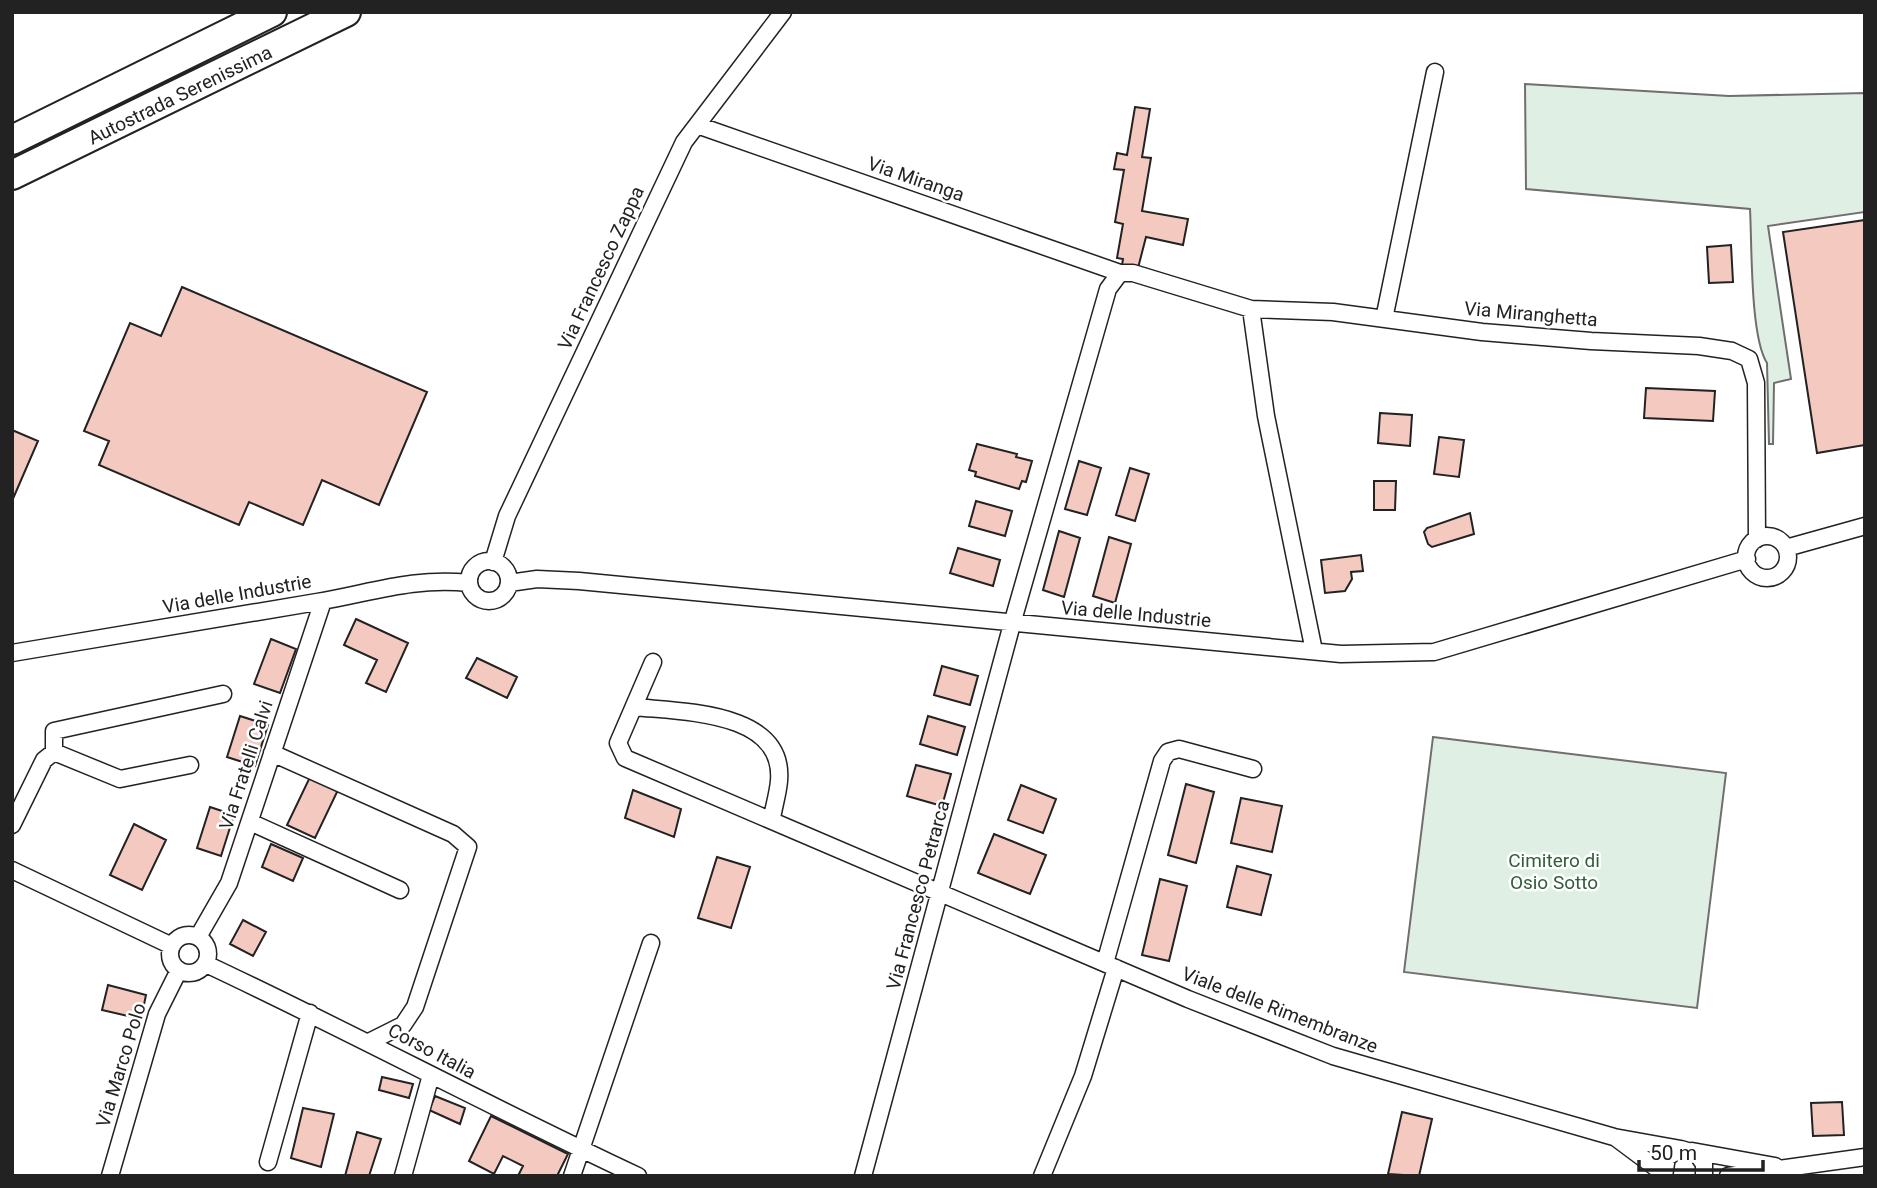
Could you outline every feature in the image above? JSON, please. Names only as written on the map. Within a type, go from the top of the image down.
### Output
[{"type":"highway","name":"Autostrada Serenissima","points":[[12,140],[272,12]]},
{"type":"highway","name":"Autostrada Serenissima","points":[[12,175],[346,12]]},
{"type":"street","name":"Via Francesco Zappa","points":[[494,562],[506,516],[684,142],[783,12]]},
{"type":"street","points":[[1384,319],[1435,72]]},
{"type":"street","name":"Via Miranga","points":[[697,125],[1127,273]]},
{"type":"street","points":[[1012,624],[1108,289],[1127,273]]},
{"type":"street","name":"Via Miranghetta","points":[[1127,273],[1251,309],[1332,312],[1536,337],[1699,345],[1732,351],[1749,359],[1756,383],[1757,539]]},
{"type":"street","points":[[1251,309],[1266,416],[1314,651]]},
{"type":"street","points":[[1786,548],[1865,526]]},
{"type":"street","points":[[1773,537],[1786,548],[1787,565],[1772,577],[1757,575],[1747,559],[1748,548],[1757,539],[1773,537]]},
{"type":"street","name":"Via delle Industrie","points":[[12,653],[323,601],[400,583],[441,580],[469,583],[478,597],[489,601],[505,593],[509,583],[537,579],[1314,651],[1434,652],[1747,559]]},
{"type":"street","points":[[469,583],[476,566],[494,562],[503,567],[509,583]]},
{"type":"street","name":"Via Fratelli Calvi","points":[[198,937],[229,883],[323,601]]},
{"type":"street","name":"Via Francesco Petrarca","points":[[863,1176],[1012,624]]},
{"type":"street","points":[[653,662],[635,707],[727,717],[755,731],[773,749],[780,778],[772,818]]},
{"type":"street","points":[[54,752],[54,732],[223,694]]},
{"type":"street","name":"Viale delle Rimembranze","points":[[635,707],[618,743],[625,758],[772,818],[941,895],[1333,1056],[1614,1137],[1780,1167]]},
{"type":"street","points":[[1042,1176],[1083,1076],[1162,761],[1168,752],[1179,749],[1253,769]]},
{"type":"street","points":[[54,752],[120,779],[190,765]]},
{"type":"street","points":[[12,825],[44,760],[54,752]]},
{"type":"street","points":[[272,752],[453,834],[464,840],[468,847],[415,1007],[403,1025],[369,1042]]},
{"type":"street","points":[[250,822],[400,890]]},
{"type":"street","points":[[12,870],[172,946]]},
{"type":"street","points":[[183,936],[198,937],[208,948],[206,964],[194,973],[179,970],[172,962],[172,946],[183,936]]},
{"type":"street","points":[[572,1176],[651,943]]},
{"type":"street","name":"Corso Italia","points":[[206,964],[638,1176]]},
{"type":"street","name":"Via Marco Polo","points":[[110,1176],[157,1014],[179,970]]},
{"type":"street","points":[[268,1162],[310,1013]]},
{"type":"street","points":[[404,1176],[431,1075]]},
{"type":"street","name":"Viale delle Rimembranze","points":[[1614,1137],[1663,1175]]},
{"type":"street","points":[[1663,1175],[1667,1157],[1687,1150],[1701,1158],[1704,1176]]},
{"type":"street","points":[[1728,1176],[1865,1157]]},
{"type":"green space","points":[[1525,84],[1729,96],[1865,93],[1865,212],[1768,226],[1791,379],[1774,383],[1773,444],[1769,444],[1767,363],[1757,333],[1750,209],[1526,189]]},
{"type":"green space","name":"Cimitero di Osio Sotto","points":[[1433,737],[1726,773],[1697,1008],[1404,972]]},
{"type":"building","points":[[1135,107],[1150,109],[1142,157],[1151,158],[1142,211],[1188,219],[1183,245],[1146,237],[1138,268],[1122,265],[1123,259],[1117,258],[1123,224],[1115,222],[1124,170],[1114,169],[1117,153],[1127,155]]},
{"type":"building","points":[[1865,220],[1865,445],[1817,453],[1783,232]]},
{"type":"building","points":[[1731,245],[1733,282],[1709,283],[1707,247]]},
{"type":"building","points":[[182,287],[427,392],[379,505],[322,480],[303,525],[249,502],[239,525],[99,465],[109,441],[84,431],[130,323],[161,336]]},
{"type":"building","points":[[1646,388],[1715,391],[1713,421],[1644,418]]},
{"type":"building","points":[[1380,413],[1412,415],[1410,446],[1378,443]]},
{"type":"building","points":[[12,430],[38,441],[12,501]]},
{"type":"building","points":[[1439,437],[1464,440],[1459,477],[1434,474]]},
{"type":"building","points":[[977,444],[1017,454],[1016,457],[1032,461],[1026,482],[1022,481],[1019,489],[975,476],[976,472],[969,470]]},
{"type":"building","points":[[1079,461],[1101,468],[1087,515],[1065,509]]},
{"type":"building","points":[[1130,468],[1149,474],[1135,521],[1116,515]]},
{"type":"building","points":[[1374,481],[1396,481],[1395,510],[1374,510]]},
{"type":"building","points":[[976,501],[1012,511],[1005,536],[969,526]]},
{"type":"building","points":[[1470,513],[1474,534],[1432,547],[1428,544],[1424,532],[1427,528]]},
{"type":"building","points":[[1059,531],[1080,538],[1064,597],[1043,590]]},
{"type":"building","points":[[1109,537],[1131,544],[1115,603],[1093,596]]},
{"type":"building","points":[[958,548],[1000,560],[993,586],[950,573]]},
{"type":"building","points":[[1361,555],[1363,571],[1351,572],[1352,579],[1345,591],[1325,593],[1321,560]]},
{"type":"building","points":[[356,619],[408,643],[386,692],[366,683],[377,660],[344,645]]},
{"type":"building","points":[[271,639],[296,649],[280,693],[254,684]]},
{"type":"building","points":[[477,658],[517,677],[507,698],[466,678]]},
{"type":"building","points":[[942,666],[978,676],[970,705],[934,695]]},
{"type":"building","points":[[240,716],[268,725],[255,766],[227,757]]},
{"type":"building","points":[[928,716],[965,727],[957,755],[920,744]]},
{"type":"building","points":[[916,765],[951,774],[942,806],[907,796]]},
{"type":"building","points":[[310,777],[338,790],[315,838],[287,825]]},
{"type":"building","points":[[1186,784],[1214,792],[1196,863],[1168,855]]},
{"type":"building","points":[[1021,785],[1056,799],[1043,833],[1008,820]]},
{"type":"building","points":[[633,790],[681,809],[674,837],[625,818]]},
{"type":"building","points":[[1241,798],[1282,806],[1272,852],[1231,843]]},
{"type":"building","points":[[210,807],[234,815],[221,856],[197,848]]},
{"type":"building","points":[[134,824],[166,840],[142,890],[110,875]]},
{"type":"building","points":[[994,834],[1046,855],[1030,894],[978,873]]},
{"type":"building","points":[[271,844],[303,858],[293,881],[262,867]]},
{"type":"building","points":[[717,857],[750,867],[731,928],[698,918]]},
{"type":"building","points":[[1237,866],[1271,875],[1261,915],[1227,907]]},
{"type":"building","points":[[1160,879],[1187,886],[1169,961],[1142,955]]},
{"type":"building","points":[[243,920],[266,932],[253,956],[230,944]]},
{"type":"building","points":[[108,985],[146,995],[141,1019],[102,1010]]},
{"type":"building","points":[[382,1077],[413,1084],[409,1098],[379,1090]]},
{"type":"building","points":[[435,1096],[465,1108],[460,1124],[429,1110]]},
{"type":"building","points":[[1842,1102],[1844,1135],[1813,1136],[1811,1103]]},
{"type":"building","points":[[303,1108],[334,1114],[321,1167],[291,1158]]},
{"type":"building","points":[[1402,1112],[1432,1119],[1419,1176],[1388,1174]]},
{"type":"building","points":[[491,1116],[568,1154],[557,1176],[518,1176],[523,1166],[503,1156],[494,1174],[469,1161]]},
{"type":"building","points":[[357,1132],[381,1139],[369,1176],[345,1176]]}]
